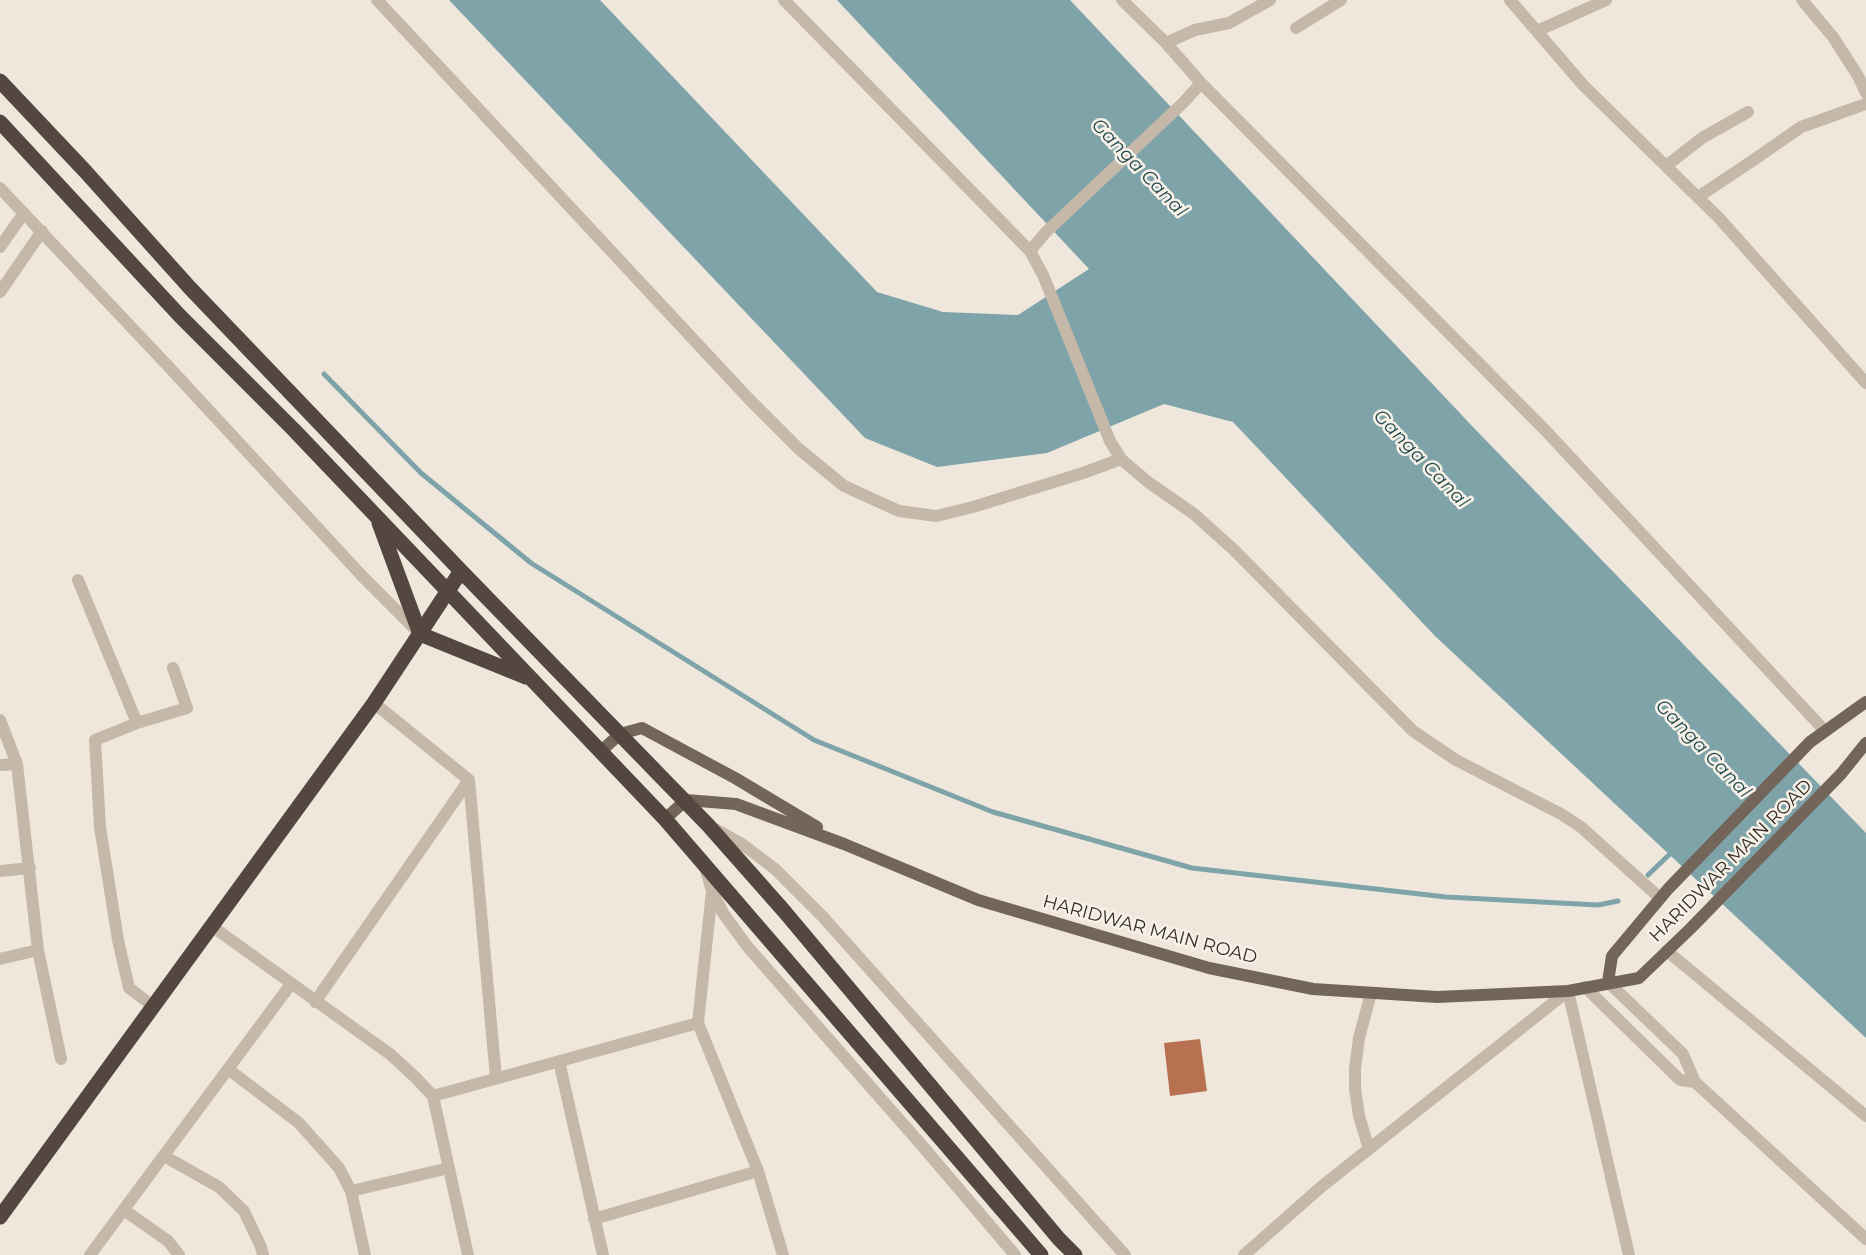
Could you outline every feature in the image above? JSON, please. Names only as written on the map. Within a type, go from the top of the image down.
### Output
[{"type":"highway","points":[[0,81],[85,171],[190,288],[461,571],[686,800],[784,911],[1075,1255]]},
{"type":"highway","points":[[0,122],[180,316],[294,430],[665,819],[1041,1255]]},
{"type":"highway","points":[[376,517],[420,634],[533,680]]},
{"type":"highway","points":[[0,1217],[153,1006],[213,927],[374,703],[461,571]]},
{"type":"main road","name":"HARIDWAR MAIN ROAD","points":[[1608,982],[1612,956],[1664,893],[1810,742],[1866,702]]},
{"type":"main road","name":"HARIDWAR MAIN ROAD","points":[[620,734],[642,728],[735,778],[844,844]]},
{"type":"main road","points":[[600,752],[620,734]]},
{"type":"main road","name":"HARIDWAR MAIN ROAD","points":[[686,800],[736,804],[844,844],[978,900],[1209,968],[1313,990],[1437,997],[1568,991],[1608,982],[1639,978],[1691,928],[1864,749]]},
{"type":"main road","points":[[665,819],[686,800]]},
{"type":"street","points":[[377,0],[748,398],[799,449],[844,486],[899,511],[936,516],[982,505],[1121,459]]},
{"type":"street","points":[[784,0],[1030,251],[1043,275],[1110,441],[1121,459],[1148,482],[1194,514],[1234,550],[1413,731],[1456,760],[1568,818],[1620,861],[1664,893]]},
{"type":"street","points":[[1122,0],[1166,43],[1201,83],[1546,431],[1825,731]]},
{"type":"street","points":[[1166,43],[1195,30],[1229,23],[1270,0]]},
{"type":"street","points":[[1296,28],[1341,0]]},
{"type":"street","points":[[1510,0],[1583,86],[1719,218],[1866,383]]},
{"type":"street","points":[[1537,31],[1606,0]]},
{"type":"street","points":[[1802,0],[1833,37],[1858,76],[1866,93]]},
{"type":"street","points":[[1030,251],[1046,232],[1184,102],[1201,83]]},
{"type":"street","points":[[1698,197],[1801,127],[1866,104]]},
{"type":"street","points":[[1666,166],[1702,138],[1748,112]]},
{"type":"street","points":[[0,188],[363,577],[420,634]]},
{"type":"street","points":[[0,247],[24,213]]},
{"type":"street","points":[[0,292],[42,231]]},
{"type":"street","points":[[78,580],[137,723]]},
{"type":"street","points":[[153,1006],[129,988],[118,940],[100,827],[95,740],[137,723],[187,708],[173,668]]},
{"type":"street","points":[[374,703],[469,780],[496,1078]]},
{"type":"street","points":[[0,720],[17,764],[38,950],[61,1059]]},
{"type":"street","points":[[0,765],[17,764]]},
{"type":"street","points":[[315,1002],[469,780]]},
{"type":"street","points":[[708,825],[742,844],[774,869],[823,917],[1125,1255]]},
{"type":"street","points":[[704,864],[712,891],[723,913],[747,946],[1016,1255]]},
{"type":"street","points":[[0,871],[30,868]]},
{"type":"street","points":[[712,891],[698,1023],[758,1172],[783,1255]]},
{"type":"street","points":[[213,927],[390,1054],[432,1096],[468,1255]]},
{"type":"street","points":[[0,958],[38,950]]},
{"type":"street","points":[[1667,951],[1866,1116]]},
{"type":"street","points":[[1608,982],[1683,1054],[1695,1082],[1866,1239]]},
{"type":"street","points":[[90,1255],[290,984]]},
{"type":"street","points":[[1585,988],[1680,1080],[1695,1082]]},
{"type":"street","points":[[1244,1255],[1321,1187],[1568,991],[1629,1255]]},
{"type":"street","points":[[1369,1149],[1359,1116],[1355,1089],[1355,1069],[1359,1038],[1371,993]]},
{"type":"street","points":[[432,1096],[698,1023]]},
{"type":"street","points":[[559,1061],[603,1255]]},
{"type":"street","points":[[228,1069],[299,1123],[339,1168],[350,1191],[364,1255]]},
{"type":"street","points":[[164,1156],[219,1187],[244,1211],[261,1246],[263,1255]]},
{"type":"street","points":[[350,1191],[449,1168]]},
{"type":"street","points":[[594,1218],[758,1172]]},
{"type":"street","points":[[124,1210],[168,1241],[179,1255]]},
{"type":"water","name":"Ganga Canal","points":[[449,0],[600,0],[877,292],[943,312],[1018,315],[1089,269],[837,0],[1070,0],[1473,427],[1866,833],[1866,1038],[1435,636],[1233,422],[1164,404],[1047,453],[937,467],[865,438]]},
{"type":"building","points":[[1200,1039],[1207,1091],[1170,1096],[1164,1043]]},
{"type":"waterway","points":[[324,374],[421,473],[531,563],[814,740],[993,812],[1192,868],[1446,897],[1598,905],[1618,901]]},
{"type":"waterway","points":[[1648,875],[1673,851]]}]
